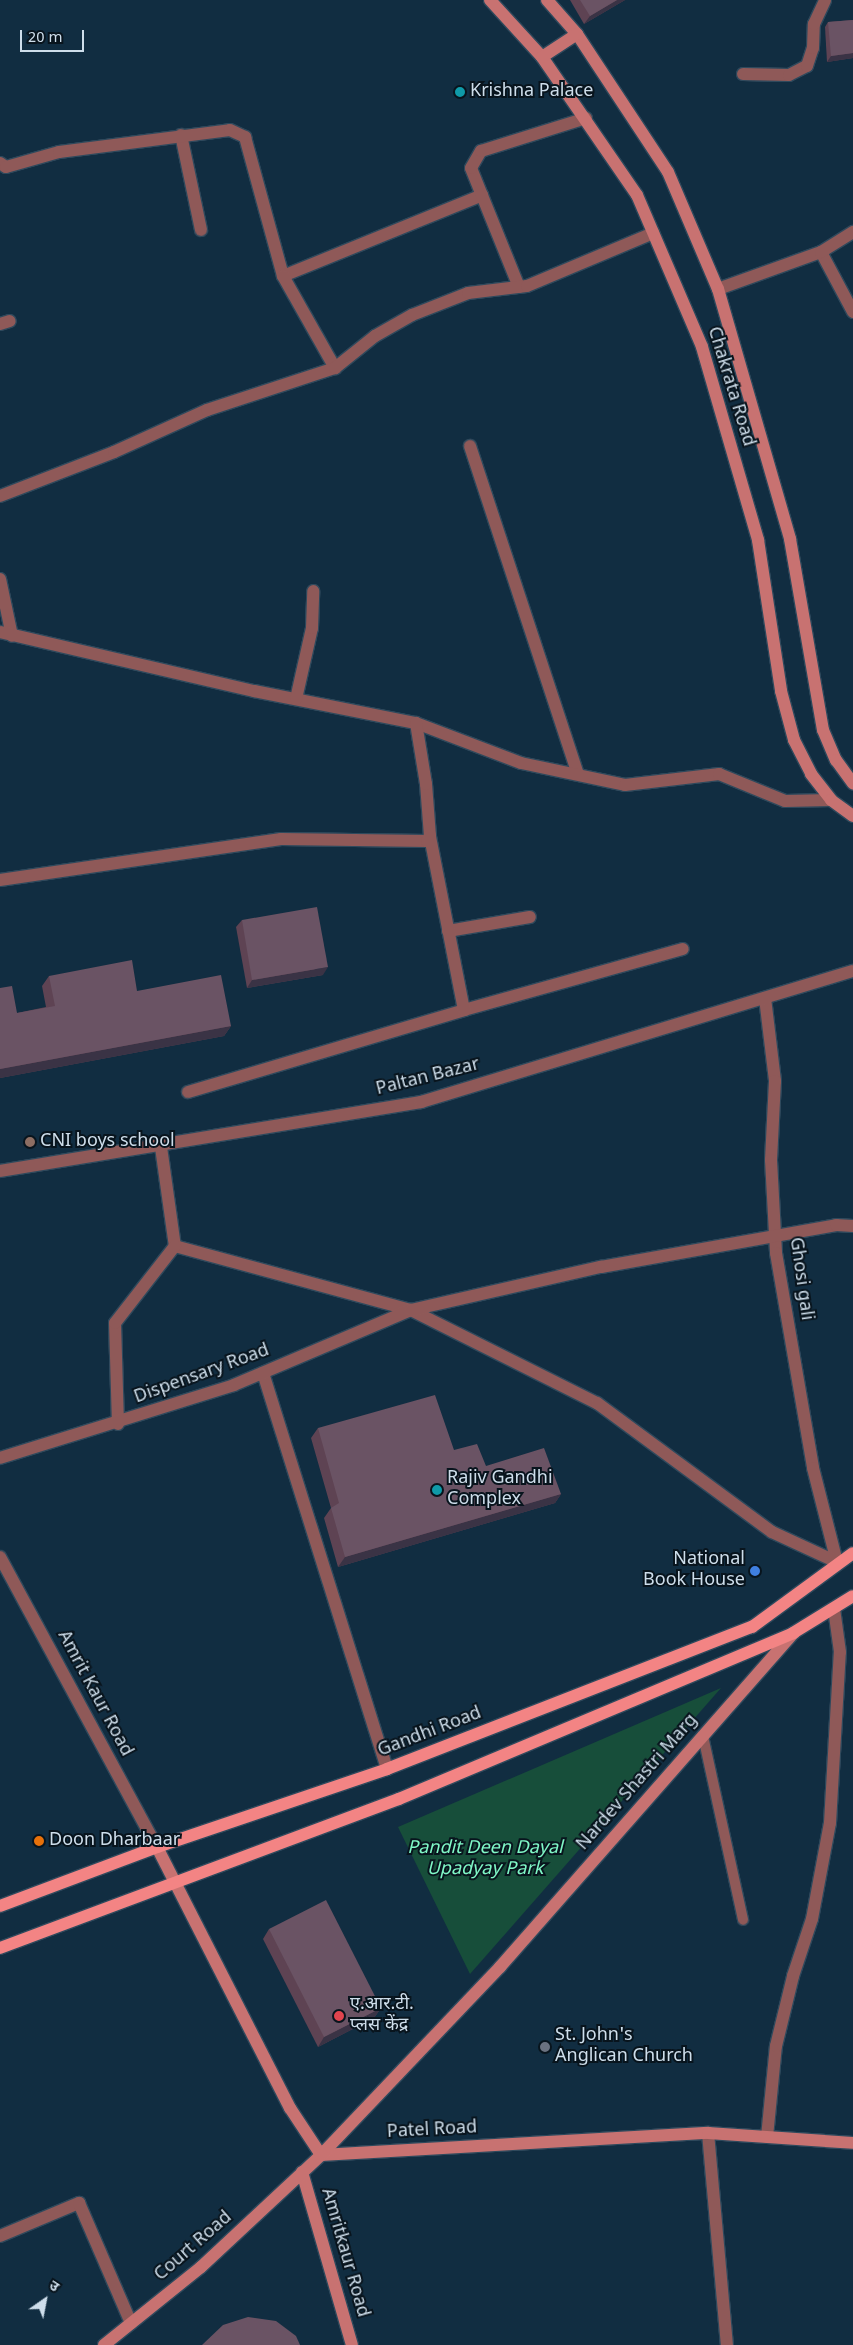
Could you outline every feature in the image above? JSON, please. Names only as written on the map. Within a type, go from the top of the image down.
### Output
[{"type":"main road","name":"Gandhi Road","points":[[0,1906],[157,1847],[387,1769],[752,1627],[837,1562],[853,1553]]},
{"type":"main road","points":[[0,1948],[399,1799],[793,1633],[853,1596]]},
{"type":"street","name":"Chakrata Road","points":[[490,0],[542,57],[586,118],[637,196],[702,347],[758,540],[781,691],[794,740],[811,774],[832,800],[853,816]]},
{"type":"street","name":"Chakrata Road","points":[[547,0],[577,34],[668,172],[718,289],[790,539],[823,730],[836,760],[853,782]]},
{"type":"street","points":[[743,74],[788,75],[808,66],[813,48],[814,24],[825,0]]},
{"type":"street","points":[[542,57],[577,34]]},
{"type":"street","points":[[518,287],[471,168],[480,151],[586,118]]},
{"type":"street","points":[[0,163],[6,167],[59,152],[181,135],[230,130],[245,137],[283,276],[335,368]]},
{"type":"street","points":[[181,135],[201,230]]},
{"type":"street","points":[[283,276],[482,195]]},
{"type":"street","points":[[718,289],[821,252],[853,232]]},
{"type":"street","points":[[0,496],[114,452],[207,410],[335,368],[375,336],[412,314],[468,293],[518,287],[653,233]]},
{"type":"street","points":[[821,252],[853,312]]},
{"type":"street","points":[[470,446],[578,774]]},
{"type":"street","points":[[0,579],[6,634],[416,724],[520,763],[633,785],[719,774],[785,801],[832,800]]},
{"type":"street","points":[[296,699],[312,628],[313,591]]},
{"type":"street","points":[[416,724],[426,784],[430,836],[464,1010]]},
{"type":"street","points":[[0,880],[281,839],[427,841],[430,836]]},
{"type":"street","points":[[448,931],[530,917]]},
{"type":"street","points":[[188,1092],[464,1010],[683,949]]},
{"type":"street","name":"Paltan Bazar","points":[[3,1169],[161,1147],[421,1102],[853,971]]},
{"type":"street","name":"Ghosi gali","points":[[765,998],[775,1080],[771,1160],[775,1235],[813,1468],[837,1562]]},
{"type":"street","points":[[118,1424],[115,1323],[175,1246],[161,1147]]},
{"type":"street","name":"Dispensary Road","points":[[0,1458],[118,1424],[263,1373],[411,1310],[601,1267],[836,1225],[853,1226]]},
{"type":"street","points":[[175,1246],[411,1310],[597,1403],[772,1532],[837,1562]]},
{"type":"street","points":[[263,1373],[387,1769]]},
{"type":"street","name":"Amrit Kaur Road","points":[[0,1557],[157,1847]]},
{"type":"street","points":[[767,2137],[776,2046],[793,1976],[812,1919],[830,1823],[840,1652],[834,1609]]},
{"type":"street","name":"Nardev Shastri Marg","points":[[302,2172],[321,2155],[500,1967],[793,1633]]},
{"type":"street","points":[[157,1847],[173,1883],[290,2108],[321,2155]]},
{"type":"street","points":[[708,2133],[727,2345]]},
{"type":"street","name":"Patel Road","points":[[321,2155],[708,2133],[853,2143]]},
{"type":"street","name":"Court Road","points":[[104,2345],[200,2267],[302,2172]]},
{"type":"street","name":"Amritkaur Road","points":[[302,2172],[352,2345]]},
{"type":"street","points":[[0,2236],[79,2203],[131,2323]]},
{"type":"lane","points":[[703,1736],[743,1920]]},
{"type":"green space","name":"Pandit Deen Dayal Upadyay Park","points":[[721,1688],[470,1974],[398,1827]]},
{"type":"building","points":[[580,0],[617,0],[590,16]]},
{"type":"building","points":[[853,20],[853,53],[831,56],[828,22]]},
{"type":"building","points":[[317,907],[328,967],[252,980],[242,920]]},
{"type":"building","points":[[132,960],[137,991],[221,975],[231,1026],[0,1069],[0,988],[12,986],[17,1013],[55,1006],[49,976]]},
{"type":"building","name":"Rajiv Gandhi Complex","points":[[435,1395],[454,1450],[477,1444],[486,1466],[544,1448],[561,1494],[345,1557],[331,1508],[339,1503],[318,1428]]},
{"type":"building","points":[[326,1900],[381,2008],[324,2037],[269,1929]]},
{"type":"building","points":[[248,2317],[276,2321],[296,2336],[300,2345],[202,2345],[223,2325]]},
{"type":"place","name":"Krishna Palace","points":[[460,92]]},
{"type":"place","name":"CNI boys school","points":[[30,1142]]},
{"type":"place","name":"Rajiv Gandhi Complex","points":[[437,1490]]},
{"type":"place","name":"National Book House","points":[[755,1571]]},
{"type":"place","name":"Doon Dharbaar","points":[[39,1841]]},
{"type":"place","name":"ए.आर.टी. प्लस केंद्र","points":[[339,2016]]},
{"type":"place","name":"St. John's Anglican Church","points":[[545,2047]]}]
